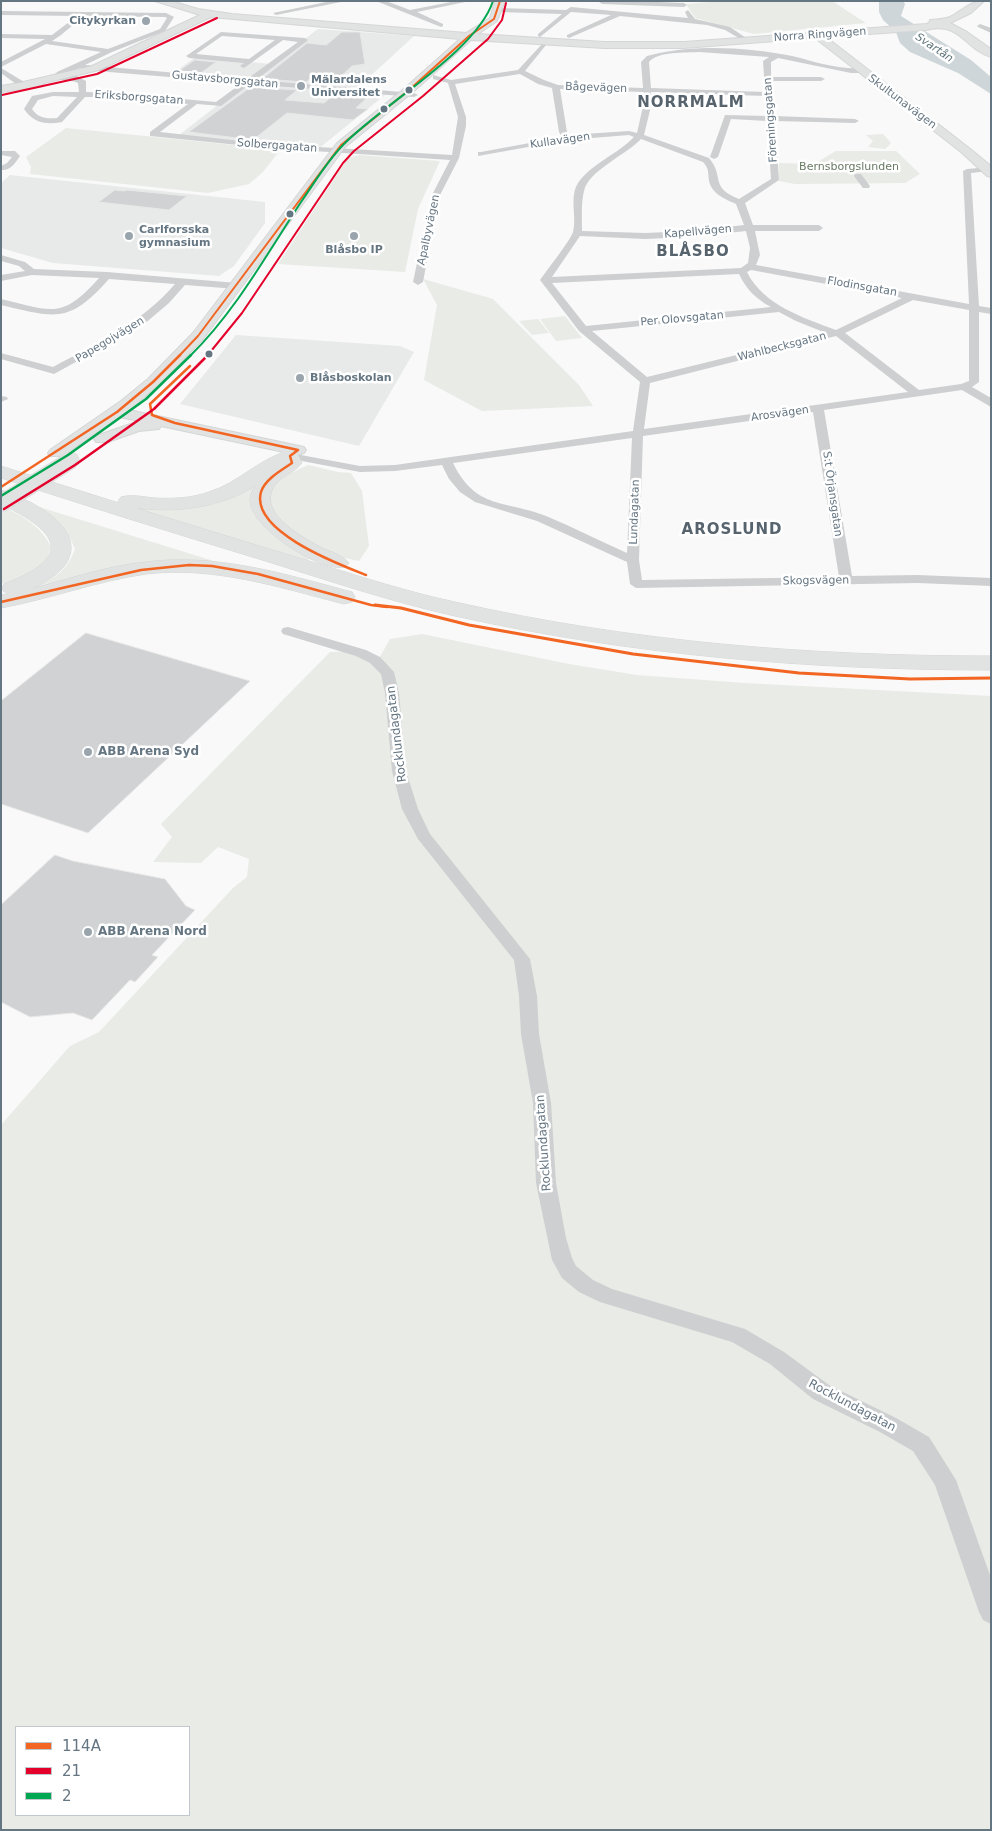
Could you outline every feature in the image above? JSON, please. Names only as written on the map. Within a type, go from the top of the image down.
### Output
[{"type":"highway","points":[[2,480],[128,501],[177,504],[200,501],[224,494],[244,484],[279,460],[294,453]]},
{"type":"highway","points":[[294,453],[292,463],[262,489],[259,499],[263,512],[277,528],[297,542],[324,577]]},
{"type":"highway","points":[[2,480],[232,560],[324,577],[361,589],[578,633],[687,648],[806,659],[873,663],[991,663]]},
{"type":"highway","points":[[1,496],[31,512],[48,524],[59,537],[61,548],[58,559],[47,572],[30,582],[1,592]]},
{"type":"highway","points":[[1,602],[115,574],[167,566],[204,566],[324,577],[361,589],[374,606],[400,608],[466,625],[560,643],[763,670],[873,677],[991,678]]},
{"type":"street","name":"Norra Ringvägen","points":[[160,1],[211,13],[623,46],[684,44],[815,33],[842,33],[943,21]]},
{"type":"street","name":"Norra Ringvägen","points":[[174,1],[211,13]]},
{"type":"street","points":[[276,14],[343,1]]},
{"type":"street","points":[[379,1],[441,26]]},
{"type":"street","points":[[409,12],[467,1]]},
{"type":"street","points":[[536,10],[550,1]]},
{"type":"street","points":[[540,35],[580,1]]},
{"type":"street","points":[[943,21],[966,1]]},
{"type":"street","points":[[943,21],[967,13],[979,1]]},
{"type":"street","points":[[594,2],[683,3],[692,20]]},
{"type":"street","points":[[569,36],[587,27],[653,3]]},
{"type":"street","points":[[1,504],[124,414],[150,404],[208,348],[244,286],[341,150],[409,95],[490,23],[499,6],[692,20],[727,28],[744,38]]},
{"type":"street","points":[[1,13],[166,15],[171,17],[163,30],[109,51],[80,66],[67,79]]},
{"type":"street","points":[[1,89],[67,79],[95,71],[95,68],[211,13]]},
{"type":"street","points":[[1,65],[46,42],[82,15]]},
{"type":"street","name":"Norra Ringvägen","points":[[869,30],[909,28],[943,21]]},
{"type":"street","points":[[943,21],[991,54]]},
{"type":"street","points":[[554,24],[587,27]]},
{"type":"street","points":[[980,26],[991,32]]},
{"type":"street","points":[[815,33],[869,30]]},
{"type":"street","name":"Norra Ringvägen","points":[[744,38],[787,38],[815,33]]},
{"type":"street","name":"Skultunavägen","points":[[815,33],[861,71],[968,152],[989,171]]},
{"type":"street","points":[[787,38],[812,38],[827,43],[832,41],[831,37],[842,33]]},
{"type":"street","points":[[181,60],[221,34],[282,38]]},
{"type":"street","points":[[409,95],[436,77],[476,35]]},
{"type":"street","points":[[1,36],[54,37]]},
{"type":"street","points":[[225,80],[282,38]]},
{"type":"street","name":"Eriksborgsgatan","points":[[83,95],[59,120],[38,120],[28,108],[35,98],[41,95],[83,95],[115,95],[218,104],[305,40],[282,38]]},
{"type":"street","points":[[46,42],[109,51]]},
{"type":"street","points":[[436,77],[451,82],[521,72],[522,67],[543,45]]},
{"type":"street","points":[[645,381],[583,328],[545,280],[577,233],[579,192],[582,184],[598,168],[630,146],[640,135],[648,102],[646,62],[649,57],[654,55],[716,51],[776,56],[796,59],[831,70],[861,71]]},
{"type":"street","points":[[189,56],[252,61]]},
{"type":"street","name":"Föreningsgatan","points":[[740,202],[774,180],[767,62],[776,56]]},
{"type":"street","points":[[160,74],[174,65]]},
{"type":"street","name":"Gustavsborgsgatan","points":[[80,66],[409,95]]},
{"type":"street","points":[[1,70],[23,85]]},
{"type":"street","name":"Bågevägen","points":[[521,72],[536,80],[558,86],[648,90],[732,105],[769,94]]},
{"type":"street","points":[[67,79],[83,95]]},
{"type":"street","points":[[768,79],[821,79]]},
{"type":"street","name":"Apalbyvägen","points":[[418,282],[434,197],[455,158],[462,126],[462,117],[451,82]]},
{"type":"street","points":[[558,86],[555,89],[563,132],[567,138]]},
{"type":"street","name":"Solbergagatan","points":[[195,102],[153,134],[268,146],[455,158]]},
{"type":"street","points":[[714,157],[732,105],[771,119],[855,121]]},
{"type":"street","name":"Kullavägen","points":[[481,154],[567,138],[622,134],[640,135],[706,160],[712,166],[714,187],[725,197],[740,202]]},
{"type":"street","points":[[1,152],[12,153],[16,156],[10,165],[2,170]]},
{"type":"street","points":[[964,387],[974,382],[974,307],[968,152]]},
{"type":"street","points":[[968,170],[989,171]]},
{"type":"street","points":[[858,176],[866,186]]},
{"type":"street","points":[[740,202],[749,228],[755,258],[746,269],[748,284],[756,293],[781,309],[844,336],[917,394]]},
{"type":"street","name":"Kapellvägen","points":[[577,233],[654,236],[749,228],[819,228]]},
{"type":"street","points":[[1,258],[22,264],[32,272]]},
{"type":"street","name":"Flodinsgatan","points":[[545,280],[746,269],[914,296],[991,311]]},
{"type":"street","points":[[1,278],[32,272],[107,275],[244,286]]},
{"type":"street","points":[[1,302],[54,314],[65,312],[89,296],[107,275]]},
{"type":"street","name":"Papegojvägen","points":[[54,372],[140,323],[166,300],[183,281]]},
{"type":"street","points":[[102,439],[244,286]]},
{"type":"street","name":"Wahlbecksgatan","points":[[645,381],[837,333],[914,296]]},
{"type":"street","name":"Per Olovsgatan","points":[[583,328],[781,309]]},
{"type":"street","points":[[1,356],[54,372]]},
{"type":"street","name":"Lundagatan","points":[[642,584],[636,584],[633,560],[638,434],[645,381]]},
{"type":"street","points":[[964,387],[989,400]]},
{"type":"street","name":"Arosvägen","points":[[124,414],[175,423],[360,469],[374,470],[964,387]]},
{"type":"street","points":[[150,404],[152,415],[175,423]]},
{"type":"street","name":"S:t Örjansgatan","points":[[818,409],[846,580]]},
{"type":"street","name":"Arosvägen","points":[[124,414],[140,422],[294,453]]},
{"type":"street","points":[[2,480],[64,457],[102,439],[136,426],[158,426]]},
{"type":"street","points":[[446,461],[455,479],[464,490],[479,500],[541,518],[633,560]]},
{"type":"street","name":"Skogsvägen","points":[[642,584],[918,579],[991,582]]},
{"type":"street","name":"Rocklundagatan","points":[[288,631],[361,653],[375,660],[387,672],[392,693],[399,771],[410,809],[423,836],[522,959],[528,996],[530,1034],[542,1103],[546,1183],[556,1238],[562,1260],[569,1272],[586,1286],[607,1296],[738,1335],[777,1358],[795,1374],[821,1392],[888,1425],[921,1444],[945,1480],[991,1612]]},
{"type":"shaded area","name":"Mälardalens Universitet","points":[[318,29],[414,36],[353,92],[385,95],[318,149],[179,135],[250,80],[173,73],[196,57],[272,64]]},
{"type":"shaded area","name":"Carlforsska gymnasium","points":[[10,175],[265,202],[265,223],[234,266],[219,276],[53,263],[1,248],[1,183]]},
{"type":"shaded area","name":"Blåsboskolan","points":[[236,335],[400,346],[414,352],[359,446],[180,404]]},
{"type":"green space","points":[[722,1],[832,1],[866,23],[754,34],[695,18],[686,4]]},
{"type":"green space","points":[[66,128],[281,149],[263,172],[249,184],[208,193],[30,174],[31,167],[26,157]]},
{"type":"green space","points":[[883,134],[891,143],[885,149],[868,147],[873,141],[866,135]]},
{"type":"green space","name":"Bernsborgslunden","points":[[836,151],[896,151],[920,174],[905,183],[795,184],[779,181],[779,163],[814,164]]},
{"type":"green space","name":"Blåsbo IP","points":[[359,155],[440,161],[418,209],[405,272],[278,264],[348,158]]},
{"type":"green space","points":[[423,279],[493,299],[579,385],[593,406],[482,411],[424,380],[437,305]]},
{"type":"green space","points":[[565,316],[582,338],[556,341],[540,319]]},
{"type":"green space","points":[[538,319],[549,333],[532,335],[519,321]]},
{"type":"green space","points":[[308,465],[351,473],[362,491],[369,546],[359,561],[331,555],[292,533],[267,504],[271,487],[288,474]]},
{"type":"green space","points":[[266,478],[254,490],[251,507],[268,530],[313,558],[307,560],[114,503],[183,509],[214,504]]},
{"type":"green space","points":[[33,505],[220,563],[32,589],[58,574],[68,564],[75,549],[63,528]]},
{"type":"green space","points":[[8,509],[33,524],[43,534],[51,547],[45,564],[19,580],[1,584],[1,513]]},
{"type":"green space","points":[[422,634],[569,664],[637,675],[744,683],[991,696],[991,1830],[1,1830],[1,1125],[70,1046],[99,1032],[233,888],[247,877],[249,859],[218,847],[201,863],[153,862],[172,837],[161,824],[330,652],[353,651],[377,662],[390,639]]},
{"type":"water","name":"Svartån","points":[[879,1],[903,1],[905,4],[901,16],[971,60],[991,77],[991,94],[958,73],[910,52],[900,43],[896,32],[883,20],[879,12]]},
{"type":"building","name":"Mälardalens Universitet","points":[[342,32],[360,32],[365,64],[352,66],[338,79],[313,77],[306,82],[262,79],[307,43],[326,45]]},
{"type":"building","points":[[195,60],[216,62],[201,73],[179,71]]},
{"type":"building","points":[[251,87],[297,90],[285,100],[324,103],[336,93],[369,96],[356,108],[368,109],[353,120],[287,113],[253,140],[189,132]]},
{"type":"building","points":[[115,190],[187,196],[169,210],[99,202]]},
{"type":"building","name":"ABB Arena Syd","points":[[86,633],[250,681],[88,833],[1,804],[1,701]]},
{"type":"building","name":"ABB Arena Nord","points":[[55,855],[73,861],[165,879],[186,906],[195,910],[152,955],[158,957],[135,982],[130,980],[92,1020],[73,1013],[30,1017],[1,1002],[1,905]]},
{"type":"transit line","name":"2","points":[[1,496],[68,455],[146,399],[203,343],[232,306],[333,155],[373,118],[468,40],[486,19],[493,1]]},
{"type":"transit line","name":"114A","points":[[1,487],[117,412],[153,382],[198,336],[341,145],[409,90],[469,36],[494,19],[500,1]]},
{"type":"transit line","name":"21","points":[[4,509],[75,465],[154,409],[212,351],[242,313],[343,163],[354,151],[423,96],[488,39],[502,20],[506,3]]},
{"type":"transit line","name":"21","points":[[2,95],[97,74],[217,18]]},
{"type":"transit line","name":"114A","points":[[190,366],[150,404],[152,415],[175,423],[298,450]]},
{"type":"transit line","name":"114A","points":[[298,450],[290,456],[292,463],[263,487],[260,505],[268,519],[298,543],[366,575]]},
{"type":"transit line","name":"114A","points":[[1,602],[141,570],[189,565],[212,566],[258,574],[371,605],[401,608],[469,625],[633,654],[799,673],[910,679],[991,678]]},
{"type":"place","name":"Citykyrkan","points":[[146,21]]},
{"type":"place","name":"Mälardalens Universitet","points":[[301,86]]},
{"type":"place","name":"Carlforsska gymnasium","points":[[129,236]]},
{"type":"place","name":"Blåsbo IP","points":[[354,236]]},
{"type":"place","name":"Blåsboskolan","points":[[300,378]]},
{"type":"place","name":"ABB Arena Syd","points":[[88,752]]},
{"type":"place","name":"ABB Arena Nord","points":[[88,932]]},
{"type":"district","name":"NORRMALM","points":[[691,103]]},
{"type":"district","name":"BLÅSBO","points":[[693,252]]},
{"type":"district","name":"AROSLUND","points":[[732,530]]}]
